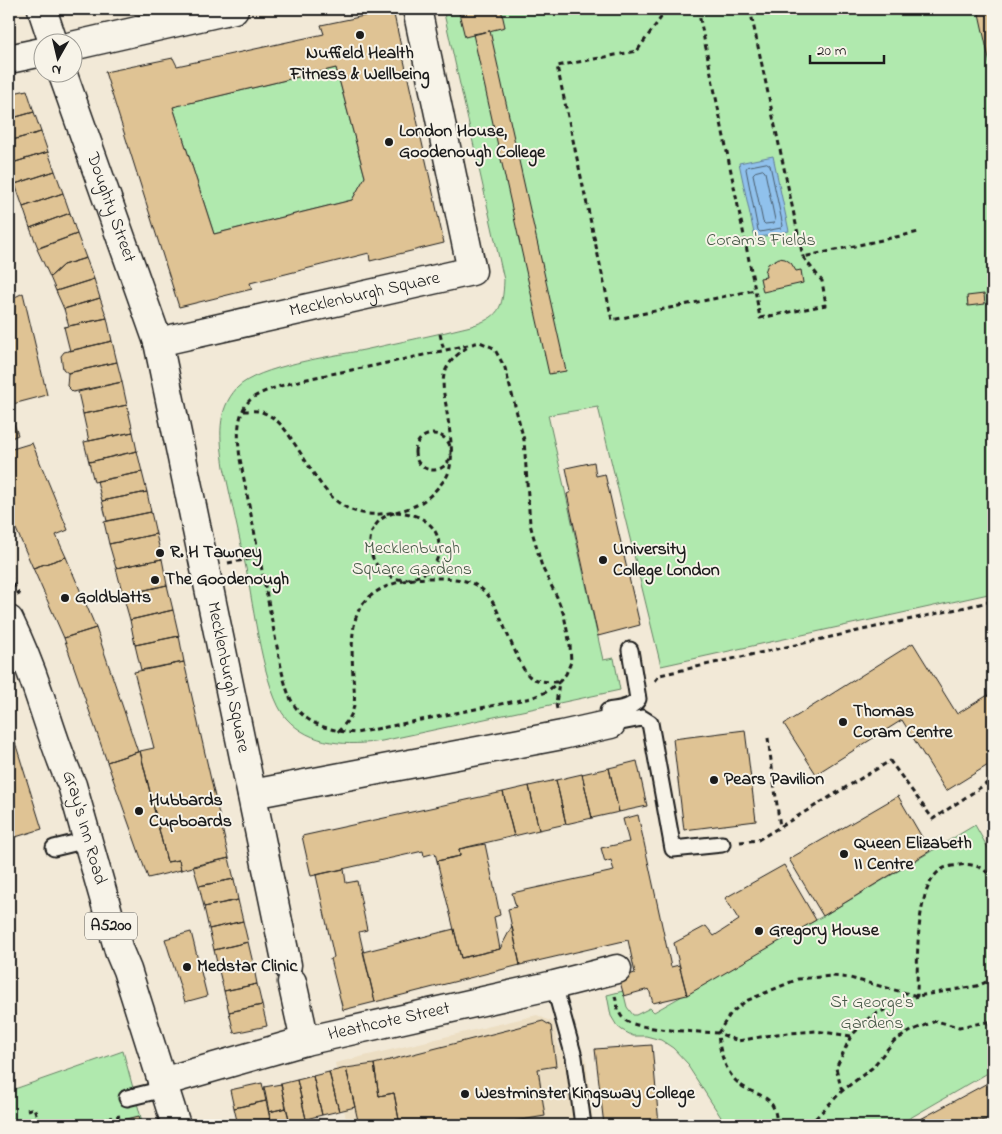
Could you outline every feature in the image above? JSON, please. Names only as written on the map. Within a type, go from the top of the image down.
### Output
[{"type":"street","points":[[42,9],[50,32]]},
{"type":"street","points":[[82,44],[234,9]]},
{"type":"street","name":"Mecklenburgh Square","points":[[305,1041],[158,342],[472,271],[417,9]]},
{"type":"street","points":[[9,59],[32,54]]},
{"type":"street","name":"Doughty Street","points":[[66,82],[158,342]]},
{"type":"street","name":"Gray's Inn Road","points":[[9,620],[28,664],[63,766],[72,786],[119,951],[127,970],[176,1125]]},
{"type":"street","points":[[252,794],[611,724]]},
{"type":"street","name":"Heathcote Street","points":[[163,1086],[305,1041],[613,970]]},
{"type":"lane","points":[[630,650],[638,699],[631,706],[608,710],[611,724],[642,718],[650,723],[673,849],[722,844]]},
{"type":"lane","points":[[54,848],[87,840]]},
{"type":"lane","points":[[554,985],[574,1057],[583,1125]]},
{"type":"lane","points":[[127,1098],[163,1086]]},
{"type":"path","points":[[680,9],[665,10],[637,51],[557,66],[612,320],[755,290]]},
{"type":"path","points":[[698,9],[760,318],[826,305],[822,281],[803,257],[750,9]]},
{"type":"path","points":[[803,257],[919,232]]},
{"type":"path","points":[[440,334],[444,351]]},
{"type":"path","points":[[244,411],[261,411],[284,427],[322,488],[336,502],[357,513],[381,515],[396,512],[414,506],[433,496],[449,475],[452,454],[443,390],[444,375],[450,363],[458,354],[480,342]]},
{"type":"path","points":[[480,342],[494,348],[501,358],[524,440],[530,524],[542,567],[564,615],[570,645],[571,662],[566,674],[559,682],[546,692],[531,698],[356,733],[338,732],[322,727],[303,715],[294,705],[288,693],[282,672],[240,459],[239,426],[244,411],[250,401],[272,389],[480,342]]},
{"type":"path","points":[[433,434],[444,438],[452,454],[450,460],[442,468],[431,470],[422,467],[417,462],[415,450],[420,438],[433,434]]},
{"type":"path","points":[[338,732],[350,716],[354,702],[353,632],[360,609],[372,596],[385,587],[410,579],[428,571],[438,557],[439,542],[437,534],[429,523],[415,514],[396,512],[380,520],[371,535],[370,552],[378,567],[385,574],[399,580],[410,579],[452,578],[470,582],[483,589],[501,616],[521,664],[530,676],[542,681],[559,682]]},
{"type":"path","points":[[655,683],[656,678],[660,675],[993,601]]},
{"type":"path","points":[[559,682],[556,704],[562,735]]},
{"type":"path","points":[[768,738],[780,827]]},
{"type":"path","points":[[722,844],[758,840],[890,761],[932,819],[993,779]]},
{"type":"path","points":[[917,996],[918,938],[928,886],[944,868],[962,865],[985,869],[993,879]]},
{"type":"path","points":[[613,970],[619,1012],[621,1017],[630,1024],[718,1033],[738,1041],[777,1034],[816,1031],[851,1036]]},
{"type":"path","points":[[778,1125],[777,1115],[772,1104],[764,1096],[746,1088],[735,1080],[729,1071],[719,1045],[718,1033],[731,1013],[746,1001],[798,979],[832,976],[850,978],[917,996]]},
{"type":"path","points":[[842,1091],[836,1068],[851,1036],[871,1016],[917,996],[977,986],[993,979]]},
{"type":"path","points":[[809,1125],[842,1091],[872,1068],[894,1042],[913,1030],[936,1021],[959,1027],[993,1021]]},
{"type":"path","points":[[27,1110],[34,1108],[40,1125]]},
{"type":"shaded area","name":"Westminster Kingsway College","points":[[537,1015],[554,1023],[559,1050],[586,1058],[593,1125],[347,1125],[335,1063]]},
{"type":"green space","name":"Coram's Fields","points":[[443,9],[993,9],[993,593],[661,666],[598,407],[548,415],[603,660],[614,658],[620,690],[369,743],[343,743],[318,739],[296,727],[286,718],[278,706],[271,689],[260,647],[246,568],[224,467],[221,446],[223,416],[230,397],[237,388],[247,380],[261,374],[297,363],[471,326],[488,319],[501,305],[504,280]]},
{"type":"green space","points":[[336,68],[365,177],[352,200],[214,234],[173,107]]},
{"type":"green space","name":"St George's Gardens","points":[[975,825],[993,857],[993,1070],[898,1125],[726,1125],[689,1065],[673,1048],[661,1040],[646,1036],[633,1036],[617,1026],[611,1016],[607,995],[623,991],[627,1007],[633,1015],[650,1008],[654,1012],[823,916]]},
{"type":"green space","points":[[123,1051],[143,1125],[9,1125],[9,1091]]},
{"type":"water","points":[[773,156],[789,231],[755,238],[739,163]]},
{"type":"building","points":[[458,9],[501,9],[505,27],[465,37]]},
{"type":"building","points":[[978,9],[991,9],[993,18],[993,77]]},
{"type":"building","name":"London House, Goodenough College","points":[[393,10],[444,243],[370,261],[369,253],[250,283],[252,289],[179,307],[105,72],[173,58],[177,66],[324,34],[321,25]],"holes":[[[336,68],[365,177],[352,200],[214,234],[173,107]]]},
{"type":"building","points":[[490,31],[566,371],[549,374],[473,34]]},
{"type":"building","points":[[27,90],[34,112],[9,119],[9,94]]},
{"type":"building","points":[[34,112],[41,132],[9,141],[9,119]]},
{"type":"building","points":[[41,132],[48,152],[9,164],[9,141]]},
{"type":"building","points":[[48,152],[55,171],[15,184],[9,164]]},
{"type":"building","points":[[55,171],[63,193],[23,207],[15,184]]},
{"type":"building","points":[[63,193],[70,213],[30,228],[23,207]]},
{"type":"building","points":[[70,213],[77,234],[38,248],[30,228]]},
{"type":"building","points":[[77,234],[86,258],[63,265],[50,277],[37,249]]},
{"type":"building","points":[[86,258],[94,279],[56,291],[50,277],[63,265]]},
{"type":"building","points":[[779,258],[791,263],[796,271],[801,270],[803,283],[763,292],[760,278],[766,277],[765,272],[768,264]]},
{"type":"building","points":[[94,279],[100,298],[64,309],[56,291]]},
{"type":"building","points":[[23,293],[47,395],[9,405],[9,300]]},
{"type":"building","points":[[984,294],[985,304],[968,306],[967,296]]},
{"type":"building","points":[[100,298],[107,318],[69,326],[64,309]]},
{"type":"building","points":[[107,318],[112,341],[70,351],[64,327]]},
{"type":"building","points":[[112,341],[117,362],[68,373],[63,369],[61,356],[64,352]]},
{"type":"building","points":[[117,362],[122,382],[73,392],[67,386],[68,373]]},
{"type":"building","points":[[122,382],[127,405],[83,414],[78,392]]},
{"type":"building","points":[[127,405],[133,432],[89,441],[83,414]]},
{"type":"building","points":[[12,418],[18,435],[9,439],[9,419]]},
{"type":"building","points":[[133,432],[137,451],[89,462],[84,442]]},
{"type":"building","points":[[32,443],[68,530],[56,535],[66,557],[33,568],[9,513],[9,450]]},
{"type":"building","points":[[137,451],[142,472],[94,482],[89,462]]},
{"type":"building","name":"University College London","points":[[594,462],[596,476],[605,474],[640,625],[598,636],[567,494],[571,492],[566,468]]},
{"type":"building","points":[[142,472],[147,492],[102,501],[97,481]]},
{"type":"building","points":[[147,492],[151,512],[107,521],[102,501]]},
{"type":"building","points":[[151,512],[156,534],[109,544],[104,522]]},
{"type":"building","points":[[156,534],[162,559],[116,568],[109,544]]},
{"type":"building","name":"Goldblatts","points":[[66,557],[96,628],[64,638],[33,568]]},
{"type":"building","points":[[162,559],[167,585],[123,595],[116,568]]},
{"type":"building","points":[[167,585],[173,610],[130,620],[123,595]]},
{"type":"building","points":[[173,610],[179,636],[135,645],[130,620]]},
{"type":"building","points":[[96,628],[138,752],[107,762],[64,638]]},
{"type":"building","points":[[179,636],[184,662],[141,670],[135,645]]},
{"type":"building","points":[[913,643],[957,714],[993,692],[993,762],[946,791],[902,720],[816,774],[784,724]]},
{"type":"building","points":[[184,662],[229,858],[181,870],[179,860],[167,862],[140,751],[154,748],[134,672]]},
{"type":"building","points":[[9,723],[42,829],[9,839]]},
{"type":"building","name":"Pears Pavilion","points":[[745,730],[756,821],[684,830],[673,739]]},
{"type":"building","name":"Hubbards Cupboards","points":[[140,751],[167,862],[179,860],[181,870],[148,878],[107,762]]},
{"type":"building","points":[[637,761],[647,806],[619,812],[609,768]]},
{"type":"building","points":[[609,768],[619,812],[592,818],[582,774]]},
{"type":"building","points":[[582,774],[592,818],[566,824],[556,780]]},
{"type":"building","points":[[556,780],[566,824],[539,830],[529,786]]},
{"type":"building","points":[[529,786],[539,830],[514,836],[503,792]]},
{"type":"building","points":[[503,792],[514,836],[459,849],[460,856],[437,861],[435,853],[424,856],[423,851],[311,876],[302,836]]},
{"type":"building","points":[[898,796],[930,851],[823,916],[789,859]]},
{"type":"building","points":[[638,815],[671,967],[679,965],[687,995],[653,1003],[649,989],[624,996],[619,978],[635,973],[628,940],[520,965],[508,909],[516,907],[512,893],[614,871],[611,860],[605,862],[601,848],[629,842],[623,819]]},
{"type":"building","points":[[485,844],[500,915],[494,917],[500,949],[461,958],[437,861],[460,856],[459,849]]},
{"type":"building","points":[[229,858],[234,879],[199,886],[193,866]]},
{"type":"building","name":"Gregory House","points":[[784,865],[816,920],[687,995],[674,943],[706,926],[714,936],[739,920],[725,898]]},
{"type":"building","points":[[344,869],[346,883],[357,881],[367,930],[359,932],[375,1002],[343,1010],[330,959],[334,957],[316,875]]},
{"type":"building","points":[[234,879],[238,900],[204,907],[199,886]]},
{"type":"building","points":[[238,900],[243,921],[209,929],[204,907]]},
{"type":"building","points":[[243,921],[248,942],[214,950],[209,929]]},
{"type":"building","points":[[512,926],[520,965],[375,1002],[363,952],[454,929],[461,958],[500,949]]},
{"type":"building","name":"Medstar Clinic","points":[[191,932],[207,996],[185,1002],[165,939]]},
{"type":"building","points":[[248,942],[253,963],[219,971],[214,950]]},
{"type":"building","points":[[253,963],[257,984],[224,991],[219,971]]},
{"type":"building","points":[[257,984],[262,1005],[229,1012],[224,991]]},
{"type":"building","points":[[262,1005],[267,1026],[234,1033],[229,1012]]},
{"type":"building","name":"Westminster Kingsway College","points":[[543,1021],[551,1026],[556,1066],[538,1069],[545,1116],[515,1121],[516,1125],[400,1125],[394,1093],[379,1096],[374,1064]]},
{"type":"building","points":[[652,1045],[659,1125],[604,1125],[595,1049]]},
{"type":"building","points":[[374,1064],[379,1096],[394,1093],[400,1125],[359,1125],[346,1068]]},
{"type":"building","points":[[346,1068],[355,1107],[339,1111],[329,1072]]},
{"type":"building","points":[[329,1072],[339,1111],[322,1115],[313,1076]]},
{"type":"building","points":[[313,1076],[322,1115],[306,1119],[297,1080]]},
{"type":"building","points":[[297,1080],[306,1119],[290,1123],[281,1084]]},
{"type":"building","points":[[993,1080],[993,1118],[962,1125],[918,1125],[917,1121]]},
{"type":"building","points":[[262,1083],[266,1101],[234,1108],[230,1090]]},
{"type":"building","points":[[281,1084],[286,1108],[269,1112],[264,1087]]},
{"type":"building","points":[[266,1101],[270,1119],[238,1125],[234,1108]]},
{"type":"building","points":[[286,1108],[290,1123],[272,1125],[269,1112]]},
{"type":"building","points":[[139,1116],[142,1125],[111,1125],[111,1123]]},
{"type":"building","points":[[270,1119],[272,1125],[242,1125]]},
{"type":"place","name":"Nuffield Health Fitness & Wellbeing","points":[[360,35]]},
{"type":"place","name":"London House, Goodenough College","points":[[389,142]]},
{"type":"place","name":"R. H Tawney","points":[[160,553]]},
{"type":"place","name":"University College London","points":[[603,560]]},
{"type":"place","name":"The Goodenough","points":[[155,580]]},
{"type":"place","name":"Goldblatts","points":[[65,598]]},
{"type":"place","name":"Thomas Coram Centre","points":[[843,722]]},
{"type":"place","name":"Pears Pavilion","points":[[714,780]]},
{"type":"place","name":"Hubbards Cupboards","points":[[139,811]]},
{"type":"place","name":"Queen Elizabeth II Centre","points":[[844,854]]},
{"type":"place","name":"Gregory House","points":[[759,931]]},
{"type":"place","name":"Medstar Clinic","points":[[187,967]]},
{"type":"place","name":"Westminster Kingsway College","points":[[465,1094]]},
{"type":"park label","name":"Mecklenburgh Square Gardens","points":[[412,559]]}]
